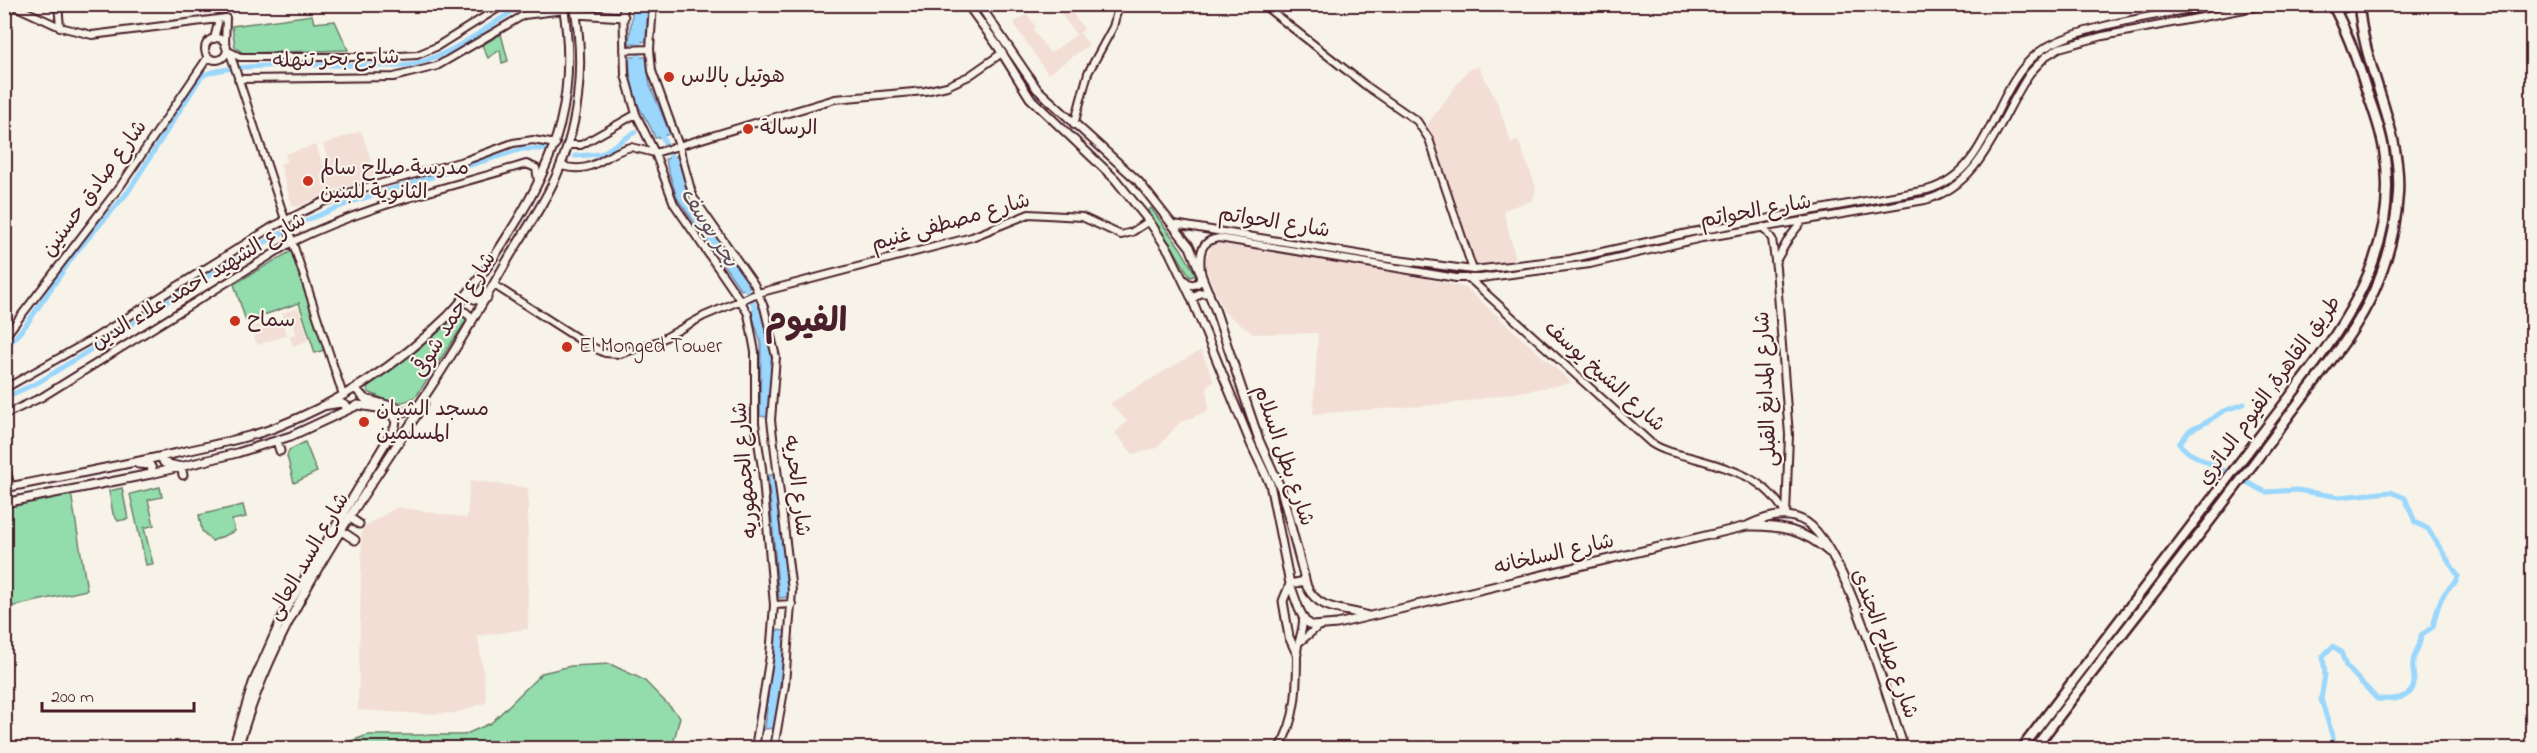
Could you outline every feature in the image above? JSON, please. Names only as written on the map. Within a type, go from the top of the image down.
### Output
[{"type":"highway","points":[[2332,4],[2342,8],[2353,4]]},
{"type":"highway","name":"طريق القاهرة, الفيوم الدائري","points":[[2073,690],[2323,353],[2355,305],[2371,271],[2384,214],[2387,176],[2385,155],[2379,128],[2355,54],[2332,4]]},
{"type":"highway","name":"طريق القاهرة, الفيوم الدائري","points":[[2022,748],[2055,713],[2209,524],[2367,306],[2381,274],[2392,236],[2397,158],[2389,118],[2364,33],[2359,4]]},
{"type":"highway","name":"طريق القاهرة, الفيوم الدائري","points":[[2035,748],[2055,713]]},
{"type":"main road","name":"شارع احمد شوقى","points":[[4,503],[151,474],[182,471],[277,441],[350,408],[362,405],[388,411],[404,412],[414,409],[428,391],[495,285],[551,188],[561,166],[581,67],[574,4]]},
{"type":"main road","name":"شارع بطل السلام","points":[[979,4],[1031,82],[1074,125],[1138,181],[1190,247],[1209,293],[1259,440],[1281,489],[1305,581],[1310,592],[1321,604],[1368,616]]},
{"type":"main road","name":"شارع بطل السلام","points":[[968,5],[1002,52],[1024,90],[1048,117],[1108,172],[1149,221],[1169,251],[1184,280],[1273,492],[1290,584],[1303,617]]},
{"type":"main road","name":"شارع احمد شوقى","points":[[8,487],[161,457],[258,433],[321,406],[355,388],[394,362],[450,314],[498,252],[537,187],[556,144],[568,67],[563,7]]},
{"type":"main road","points":[[576,14],[624,17]]},
{"type":"main road","points":[[568,67],[574,70],[581,67]]},
{"type":"main road","points":[[567,78],[574,75],[579,79]]},
{"type":"main road","points":[[1048,117],[1050,112],[1056,108]]},
{"type":"main road","points":[[1184,280],[1189,285],[1195,285],[1202,278],[1201,272]]},
{"type":"main road","points":[[470,290],[474,299],[482,301],[487,298]]},
{"type":"main road","points":[[1192,299],[1200,293],[1209,293]]},
{"type":"main road","points":[[450,314],[465,312],[471,317],[471,324]]},
{"type":"main road","points":[[355,388],[366,399],[400,408],[411,406],[428,391]]},
{"type":"main road","name":"شارع السد العالى","points":[[238,748],[257,690],[290,620],[291,609],[379,465],[425,402],[428,391]]},
{"type":"main road","points":[[321,406],[344,404],[350,408]]},
{"type":"main road","name":"شارع السد العالى","points":[[233,748],[253,683],[283,616],[291,609],[379,465],[396,424],[395,417],[388,411]]},
{"type":"main road","points":[[1251,444],[1259,440]]},
{"type":"main road","points":[[277,441],[280,451]]},
{"type":"main road","points":[[161,457],[164,463],[182,471]]},
{"type":"main road","points":[[131,463],[150,465],[151,474]]},
{"type":"main road","points":[[1747,526],[1768,518],[1786,515]]},
{"type":"main road","name":"شارع صلاح الجندى","points":[[1786,515],[1798,518],[1812,526],[1850,589],[1904,748]]},
{"type":"main road","points":[[349,517],[359,524]]},
{"type":"main road","name":"شارع صلاح الجندى","points":[[1747,526],[1770,525],[1794,530],[1814,540],[1829,552]]},
{"type":"main road","name":"شارع السلخانه","points":[[1368,616],[1747,526]]},
{"type":"main road","points":[[340,530],[355,540]]},
{"type":"main road","points":[[1297,654],[1289,637],[1283,601],[1290,584],[1305,581]]},
{"type":"main road","points":[[283,616],[287,616],[290,620]]},
{"type":"main road","points":[[1303,617],[1309,624],[1319,626],[1368,616]]},
{"type":"street","points":[[10,4],[60,27],[82,34],[103,35],[222,19]]},
{"type":"street","points":[[58,4],[60,27]]},
{"type":"street","name":"شارع بحر تنهله","points":[[240,57],[417,55],[436,47],[505,4]]},
{"type":"street","name":"شارع الجمهوريه","points":[[623,4],[628,89],[636,114],[655,153],[674,204],[740,300],[750,323],[755,352],[755,423],[762,468],[774,605],[774,624],[755,748]]},
{"type":"street","name":"شارع الحريه","points":[[652,4],[650,49],[655,81],[679,146],[696,204],[732,250],[758,292],[773,338],[776,357],[771,420],[792,578],[792,604],[784,685],[774,748]]},
{"type":"street","points":[[1074,125],[1088,73],[1113,27],[1119,4]]},
{"type":"street","points":[[1262,4],[1365,86],[1422,126],[1429,139],[1473,270]]},
{"type":"street","name":"شارع الحواتم","points":[[1201,272],[1201,251],[1208,241],[1216,238],[1370,264],[1382,262],[1473,270],[1570,259],[1700,230],[1927,190],[1942,185],[1957,176],[1969,163],[2021,72],[2032,57],[2048,46],[2109,26],[2219,4]]},
{"type":"street","name":"شارع الحواتم","points":[[1174,224],[1372,256],[1382,262],[1470,279],[1590,264],[1702,238],[1931,198],[1948,191],[1974,168],[2030,73],[2052,52],[2103,36],[2271,4]]},
{"type":"street","name":"شارع بحر تنهله","points":[[218,60],[227,60],[236,72],[394,77],[415,73],[452,59],[524,15],[563,7]]},
{"type":"street","points":[[2168,14],[2170,24]]},
{"type":"street","points":[[214,39],[222,19]]},
{"type":"street","points":[[222,19],[226,47],[343,394]]},
{"type":"street","points":[[226,47],[224,56],[218,60],[208,57],[205,47],[214,39],[220,40],[240,57],[236,72]]},
{"type":"street","points":[[624,50],[650,49]]},
{"type":"street","points":[[561,166],[575,169],[591,167],[631,147],[655,153],[835,99],[925,91],[947,86],[969,76],[1002,52]]},
{"type":"street","name":"شارع صادق حسنين","points":[[4,338],[121,184],[208,57]]},
{"type":"street","points":[[567,145],[581,144],[636,114]]},
{"type":"street","name":"شارع الشهيد احمد علاء الدين","points":[[4,389],[106,331],[285,223],[351,192],[467,160],[513,143],[533,140],[556,144]]},
{"type":"street","name":"شارع الشهيد احمد علاء الدين","points":[[4,415],[42,397],[291,238],[379,206],[526,164],[532,164],[537,170],[537,187]]},
{"type":"street","points":[[1870,200],[1871,208]]},
{"type":"street","name":"شارع مصطفى غنيم","points":[[758,292],[972,237],[1031,213],[1082,217],[1121,235],[1132,232],[1149,221]]},
{"type":"street","points":[[1776,261],[1803,219]]},
{"type":"street","name":"شارع المدابغ القبلى","points":[[1763,227],[1772,239],[1776,261],[1790,435],[1786,515]]},
{"type":"street","points":[[1700,230],[1702,238]]},
{"type":"street","points":[[1370,264],[1373,260],[1372,256]]},
{"type":"street","name":"شارع الشيخ يوسف","points":[[1470,279],[1651,443],[1665,450],[1745,474],[1772,495],[1786,515]]},
{"type":"street","points":[[495,285],[588,345],[612,354],[628,352],[659,341],[758,292]]},
{"type":"street","points":[[755,423],[771,420]]},
{"type":"street","points":[[4,461],[8,487]]},
{"type":"street","points":[[762,468],[771,468],[776,463]]},
{"type":"street","points":[[774,605],[792,604]]},
{"type":"street","points":[[1279,748],[1288,729],[1295,705],[1298,680],[1297,654],[1303,617]]},
{"type":"street","points":[[774,624],[789,624]]},
{"type":"street","points":[[1300,642],[1319,626]]},
{"type":"shaded area","points":[[1066,5],[1084,29],[1080,33],[1089,45],[1048,74],[1015,26],[1015,22],[1027,14],[1036,27],[1033,30],[1050,53],[1076,35],[1058,9]]},
{"type":"shaded area","points":[[1478,66],[1498,104],[1511,143],[1518,140],[1536,187],[1533,200],[1503,210],[1516,260],[1475,265],[1427,125],[1467,71]]},
{"type":"shaded area","points":[[361,131],[377,178],[333,190],[297,207],[292,205],[280,164],[287,161],[285,154],[316,145],[323,165],[329,163],[323,144]]},
{"type":"shaded area","points":[[1225,243],[1426,278],[1466,288],[1572,383],[1449,404],[1313,414],[1318,333],[1253,334],[1224,312],[1204,263],[1212,244]]},
{"type":"shaded area","points":[[298,308],[309,340],[293,346],[289,336],[296,334],[293,321],[285,323],[282,313]]},
{"type":"shaded area","points":[[282,318],[287,335],[257,345],[251,327]]},
{"type":"shaded area","points":[[1201,350],[1214,382],[1207,385],[1208,411],[1179,423],[1157,448],[1133,454],[1115,433],[1127,421],[1110,403]]},
{"type":"shaded area","points":[[470,480],[528,488],[528,629],[478,636],[487,702],[456,713],[425,714],[358,710],[362,528],[397,507],[467,518]]},
{"type":"green space","points":[[312,15],[314,23],[335,21],[348,50],[243,53],[235,47],[232,26]]},
{"type":"green space","points":[[501,34],[508,61],[502,63],[500,50],[488,58],[482,45]]},
{"type":"green space","points":[[1151,208],[1181,249],[1196,275],[1190,277],[1171,245],[1147,212]]},
{"type":"green space","points":[[293,250],[324,350],[315,353],[299,303],[246,321],[234,284]]},
{"type":"green space","points":[[461,313],[468,318],[417,395],[405,402],[393,402],[368,392],[367,387],[419,349]]},
{"type":"green space","points":[[305,442],[317,472],[294,483],[287,456],[289,450]]},
{"type":"green space","points":[[160,487],[162,497],[148,500],[154,525],[144,528],[153,564],[146,565],[130,494]]},
{"type":"green space","points":[[122,488],[128,519],[118,521],[113,514],[109,491]]},
{"type":"green space","points":[[71,493],[87,590],[5,608],[5,506]]},
{"type":"green space","points":[[243,505],[246,517],[232,520],[235,531],[212,541],[202,531],[199,515]]},
{"type":"green space","points":[[610,664],[644,680],[680,717],[672,748],[331,748],[368,735],[464,735],[491,723],[542,673],[571,666]]},
{"type":"water","points":[[633,5],[648,5],[646,41],[629,44]]},
{"type":"water","points":[[629,57],[646,57],[650,85],[670,134],[655,138],[633,94]]},
{"type":"water","points":[[677,156],[690,198],[745,273],[751,286],[741,290],[677,198],[665,159]]},
{"type":"water","points":[[760,307],[773,359],[768,417],[760,416],[761,343],[751,311]]},
{"type":"water","points":[[768,475],[775,475],[789,597],[779,598]]},
{"type":"water","points":[[774,630],[786,631],[775,728],[765,729]]},
{"type":"waterway","points":[[4,350],[26,325],[76,252],[128,192],[201,77],[236,68],[264,66],[402,66],[418,63],[450,51],[522,5],[532,4]]},
{"type":"waterway","name":"بحر يوسف","points":[[638,63],[639,36]]},
{"type":"waterway","name":"بحر يوسف","points":[[660,131],[674,164]]},
{"type":"waterway","points":[[575,156],[601,154],[635,132]]},
{"type":"waterway","points":[[4,398],[39,382],[242,255],[302,222],[354,201],[522,149],[544,149]]},
{"type":"waterway","name":"بحر يوسف","points":[[743,282],[758,314]]},
{"type":"waterway","points":[[2244,404],[2223,411],[2189,431],[2179,444],[2189,453],[2266,492],[2297,490],[2339,497],[2391,492],[2405,498],[2415,522],[2428,529],[2458,576],[2440,602],[2433,627],[2421,635],[2413,662],[2413,687],[2401,698],[2377,699],[2346,666],[2341,652],[2333,646],[2323,656],[2325,675],[2321,699],[2336,748]]},
{"type":"place","name":"هوتيل بالاس","points":[[669,77]]},
{"type":"place","name":"الرسالة","points":[[748,129]]},
{"type":"place","name":"مدرسة صلاح سالم الثانوية للبنين","points":[[308,181]]},
{"type":"place","name":"سماح","points":[[235,321]]},
{"type":"place","name":"El Monged Tower","points":[[567,347]]},
{"type":"place","name":"مسجد الشبان المسلمين","points":[[364,422]]},
{"type":"district","name":"الفيوم","points":[[806,323]]}]
